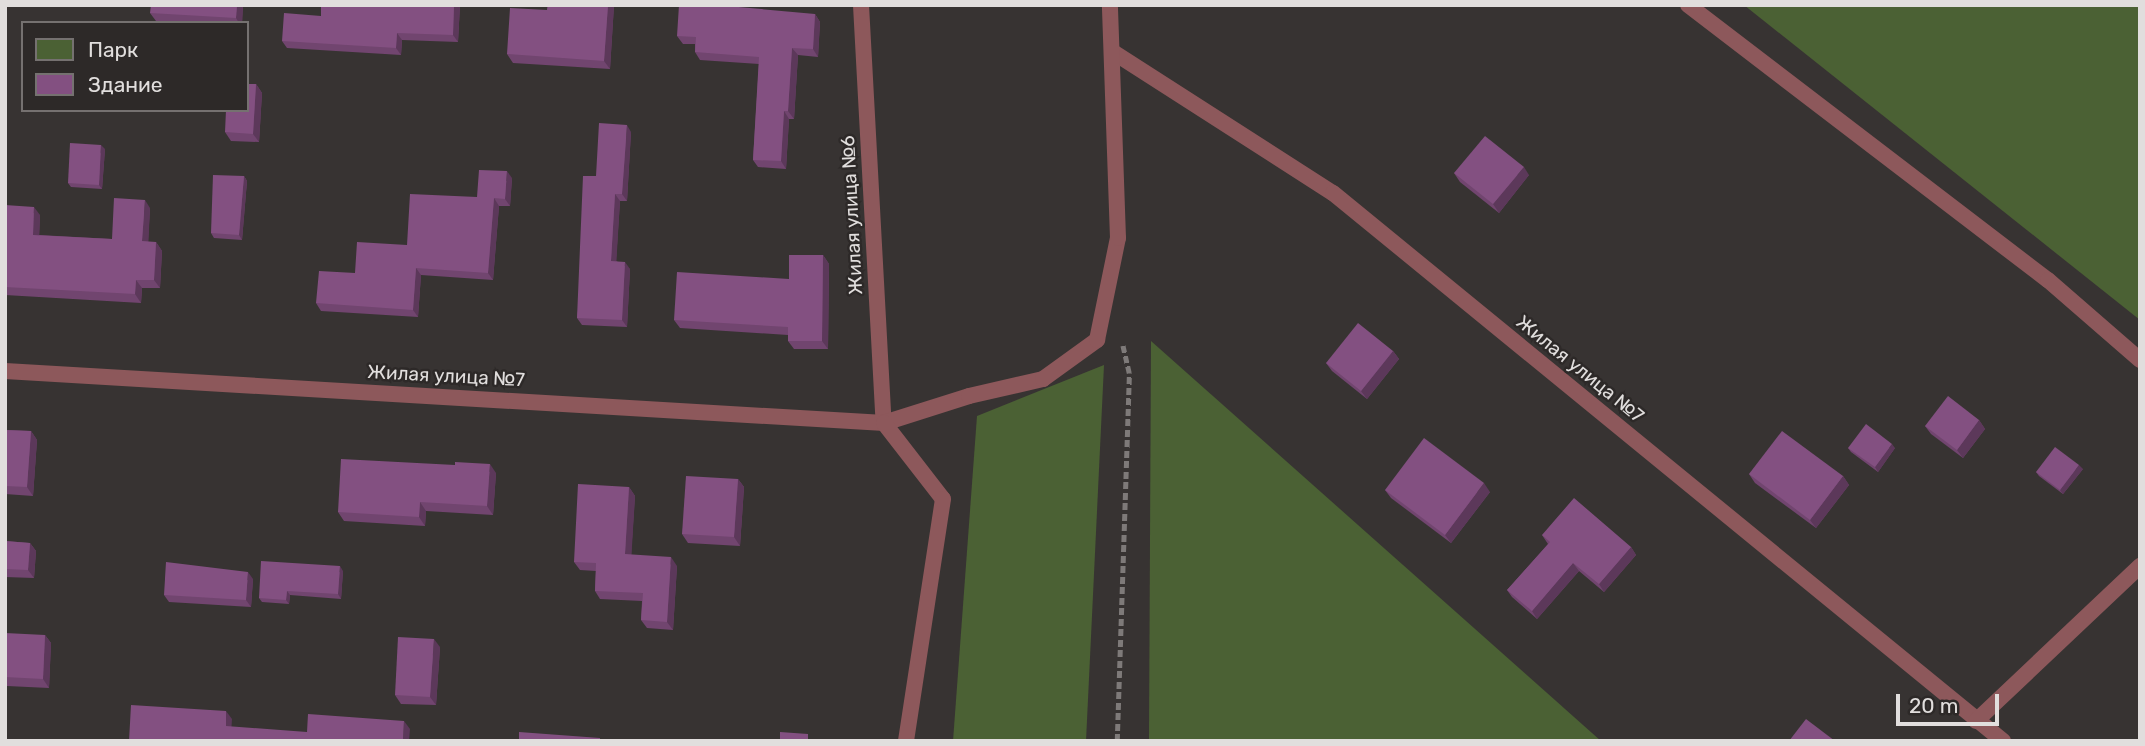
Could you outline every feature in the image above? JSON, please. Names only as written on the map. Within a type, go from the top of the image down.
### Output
[{"type":"lane","name":"Жилая улица №6","points":[[861,5],[884,423]]},
{"type":"lane","points":[[906,741],[943,499],[884,423],[970,396],[1043,379],[1097,340],[1118,238],[1110,5]]},
{"type":"lane","points":[[1688,5],[2048,280],[2140,360]]},
{"type":"lane","name":"Жилая улица №7","points":[[1113,51],[1333,193],[2003,741]]},
{"type":"lane","name":"Жилая улица №7","points":[[5,371],[884,423]]},
{"type":"lane","points":[[1976,721],[2140,566]]},
{"type":"path","points":[[1117,741],[1129,373],[1120,335]]},
{"type":"green space","points":[[1744,5],[2140,5],[2140,320]]},
{"type":"green space","points":[[1151,341],[1601,741],[1149,741]]},
{"type":"green space","points":[[1104,365],[1086,741],[953,741],[977,416]]},
{"type":"building","points":[[151,5],[237,5],[236,18],[150,13]]},
{"type":"building","points":[[321,5],[454,5],[453,35],[397,33],[396,48],[282,41],[284,13],[321,16]]},
{"type":"building","points":[[548,5],[608,5],[604,61],[507,54],[510,8],[547,10]]},
{"type":"building","points":[[679,5],[716,5],[815,14],[813,49],[792,48],[788,111],[784,111],[781,161],[753,160],[759,57],[695,52],[696,37],[677,36]]},
{"type":"building","points":[[248,84],[256,84],[253,134],[225,132],[226,112],[248,112]]},
{"type":"building","points":[[599,123],[627,125],[622,194],[615,194],[611,261],[625,262],[622,320],[577,318],[583,176],[596,176]]},
{"type":"building","points":[[1485,136],[1524,167],[1493,204],[1454,173]]},
{"type":"building","points":[[70,143],[101,145],[99,185],[68,183]]},
{"type":"building","points":[[479,170],[507,171],[505,199],[494,198],[488,273],[416,268],[413,310],[316,303],[319,271],[355,273],[357,242],[407,245],[410,194],[477,197]]},
{"type":"building","points":[[213,175],[244,176],[239,235],[211,233]]},
{"type":"building","points":[[114,198],[145,200],[142,241],[156,242],[154,280],[136,280],[135,294],[5,287],[5,205],[34,207],[33,235],[112,239]]},
{"type":"building","points":[[789,255],[823,255],[822,341],[788,341],[788,327],[674,320],[677,272],[789,279]]},
{"type":"building","points":[[1358,323],[1393,351],[1361,391],[1326,363]]},
{"type":"building","points":[[1948,396],[1979,420],[1957,450],[1925,426]]},
{"type":"building","points":[[1866,424],[1892,444],[1875,467],[1848,448]]},
{"type":"building","points":[[5,430],[31,431],[27,487],[5,486]]},
{"type":"building","points":[[1782,431],[1843,476],[1810,520],[1749,474]]},
{"type":"building","points":[[1424,438],[1484,483],[1445,535],[1385,490]]},
{"type":"building","points":[[2055,447],[2079,465],[2060,490],[2036,472]]},
{"type":"building","points":[[341,459],[455,465],[455,462],[490,464],[487,506],[420,502],[419,517],[338,512]]},
{"type":"building","points":[[686,476],[738,479],[734,537],[682,534]]},
{"type":"building","points":[[578,484],[629,487],[625,554],[671,557],[667,622],[641,620],[643,593],[595,591],[596,563],[574,562]]},
{"type":"building","points":[[1574,498],[1631,547],[1599,584],[1573,563],[1532,611],[1507,590],[1550,542],[1542,535]]},
{"type":"building","points":[[5,541],[30,543],[28,570],[5,569]]},
{"type":"building","points":[[261,561],[340,566],[338,594],[287,591],[286,600],[259,598]]},
{"type":"building","points":[[166,562],[248,572],[246,600],[164,595]]},
{"type":"building","points":[[5,633],[45,635],[43,679],[5,677]]},
{"type":"building","points":[[398,637],[434,639],[430,697],[395,695]]},
{"type":"building","points":[[131,705],[226,711],[226,726],[307,732],[308,714],[404,721],[403,741],[129,741]]},
{"type":"building","points":[[1806,719],[1835,741],[1789,741]]},
{"type":"building","points":[[519,732],[600,738],[600,741],[519,741]]},
{"type":"building","points":[[780,732],[808,734],[808,741],[780,741]]}]
